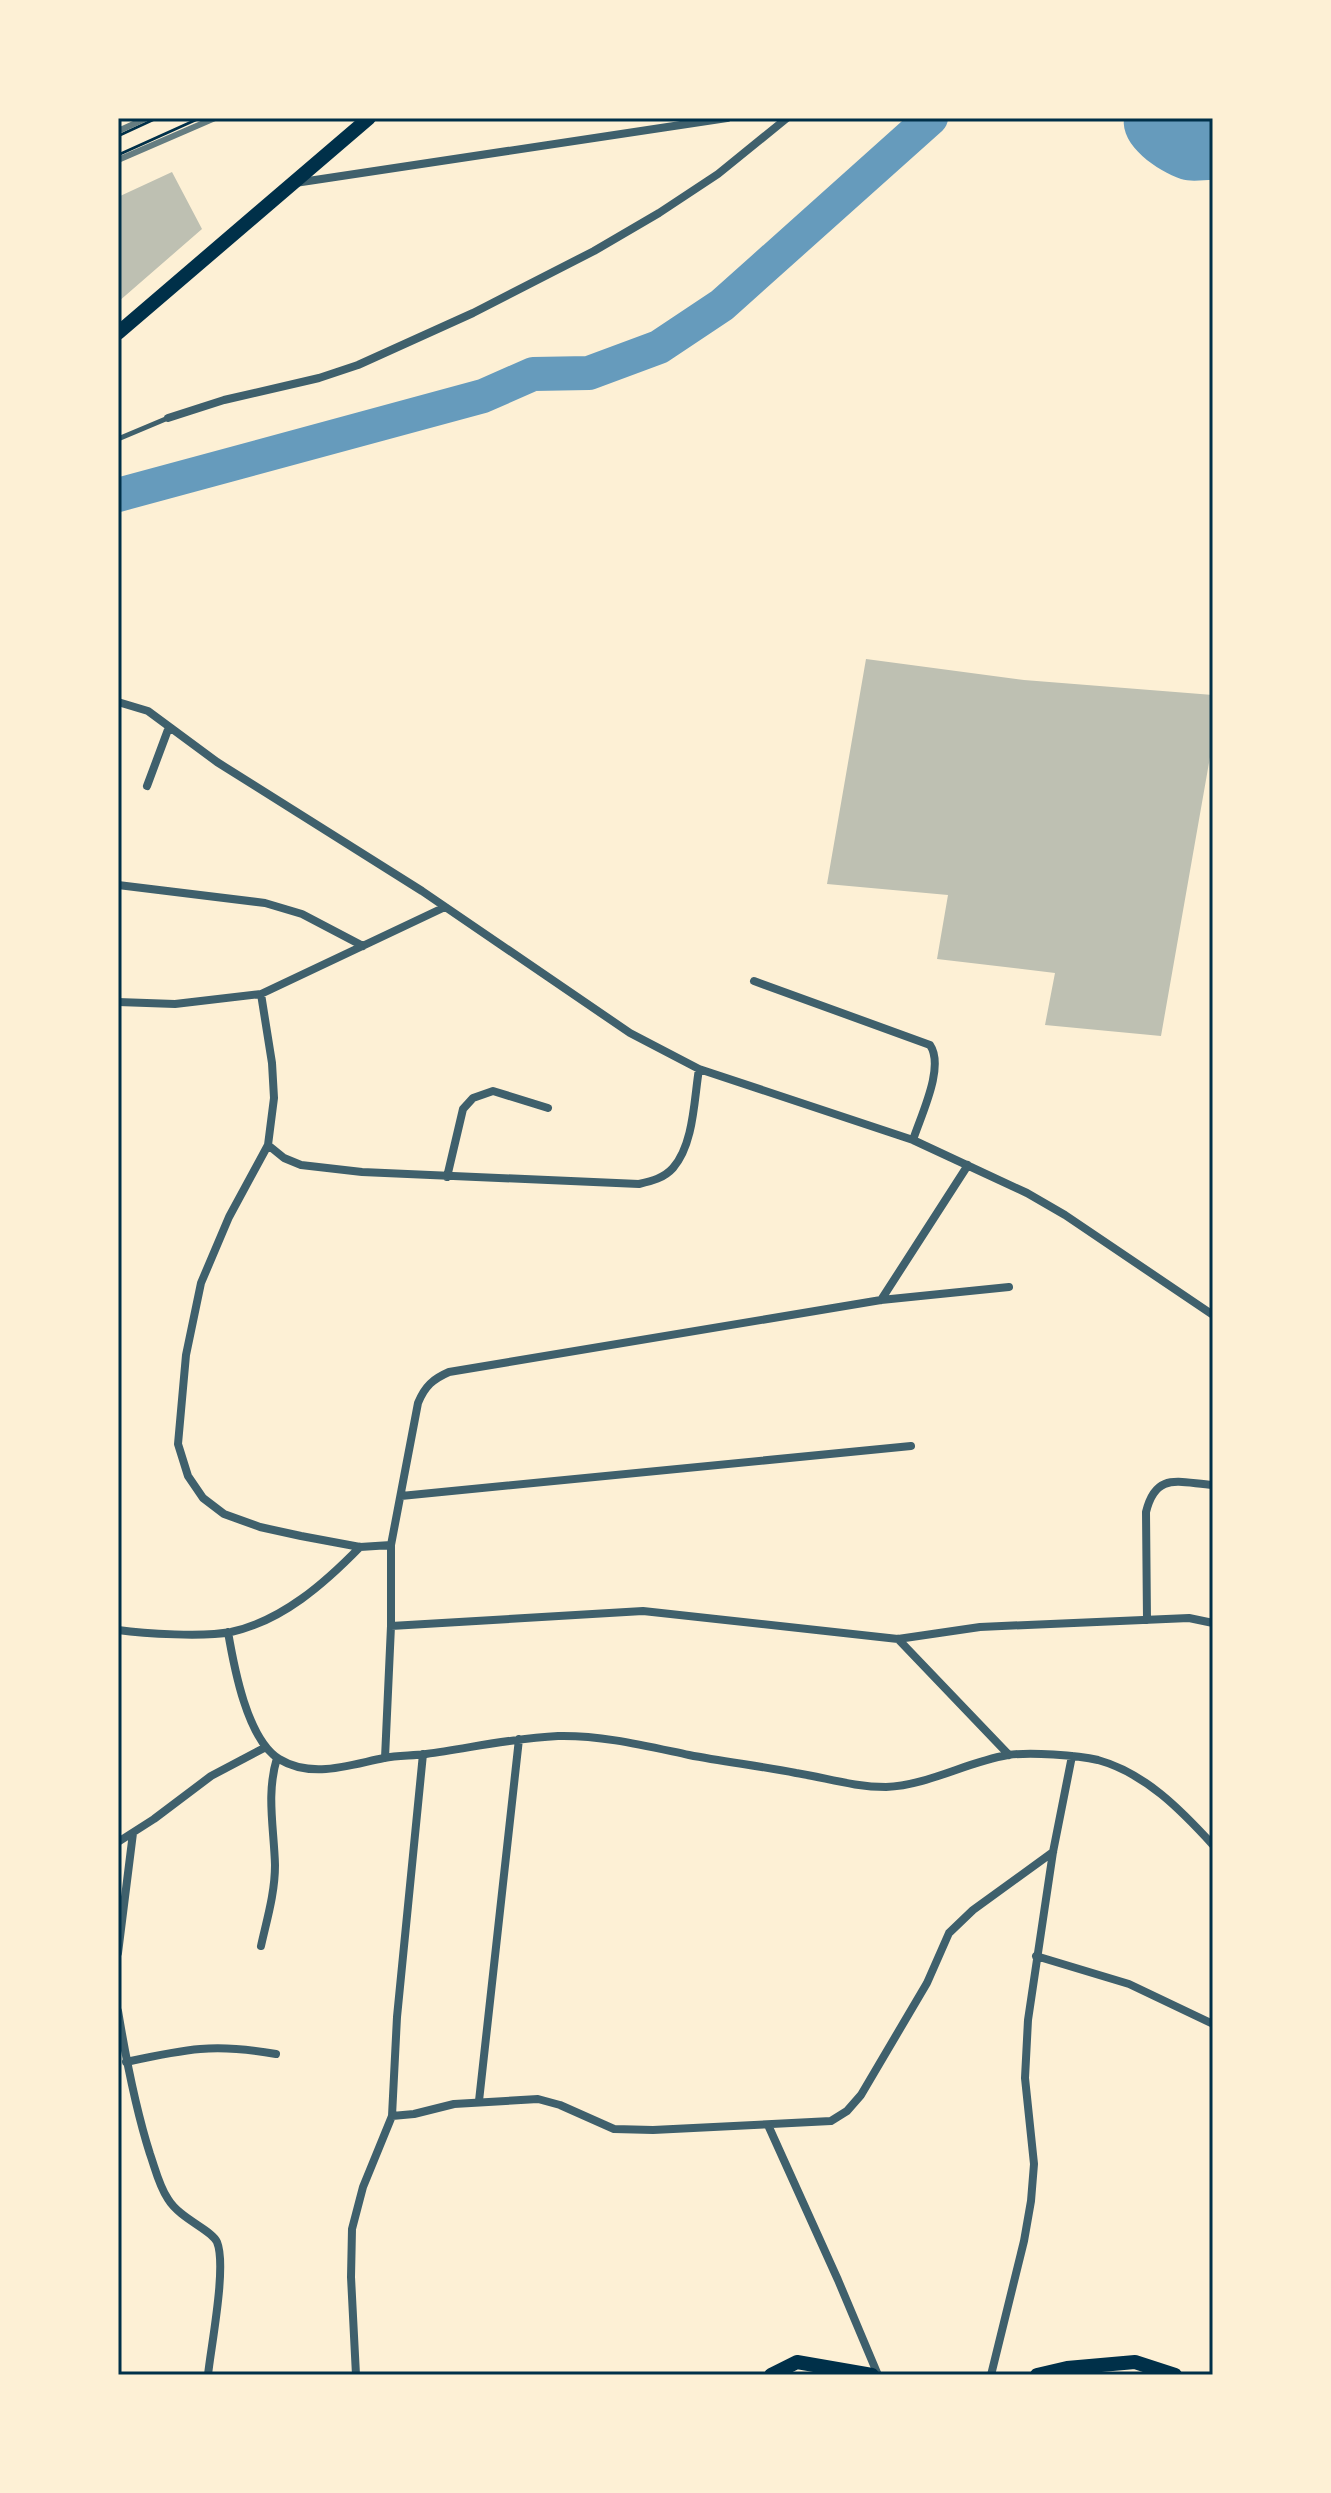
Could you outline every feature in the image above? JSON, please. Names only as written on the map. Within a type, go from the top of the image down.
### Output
[{"type":"main road","points":[[118,333],[369,118]]},
{"type":"main road","points":[[771,2375],[797,2362],[875,2375]]},
{"type":"main road","points":[[1037,2375],[1067,2368],[1135,2362],[1175,2375]]},
{"type":"street","points":[[291,183],[727,118]]},
{"type":"street","points":[[168,418],[358,365],[473,313],[594,251],[659,213],[718,174],[787,118]]},
{"type":"street","points":[[118,702],[148,711],[217,762],[445,907],[630,1033],[699,1069],[913,1140],[968,1165],[1065,1215],[1213,1315]]},
{"type":"street","points":[[147,786],[169,727]]},
{"type":"street","points":[[118,885],[265,903],[302,914],[363,946]]},
{"type":"street","points":[[118,1002],[175,1004],[261,994],[445,907]]},
{"type":"street","points":[[754,981],[930,1045],[936,1054],[936,1067],[913,1140]]},
{"type":"street","points":[[261,994],[274,1098],[268,1145],[229,1217],[201,1283],[186,1355],[178,1444],[188,1476],[203,1498],[224,1514],[260,1527],[360,1547],[391,1545]]},
{"type":"street","points":[[268,1145],[284,1158],[301,1165],[362,1172],[639,1184],[658,1179],[672,1169],[682,1154],[699,1069]]},
{"type":"street","points":[[447,1177],[463,1109],[473,1098],[493,1091],[548,1108]]},
{"type":"street","points":[[881,1300],[968,1165]]},
{"type":"street","points":[[385,1758],[391,1545],[418,1403],[424,1388],[436,1378],[449,1372],[881,1300],[1009,1287]]},
{"type":"street","points":[[401,1496],[911,1446]]},
{"type":"street","points":[[1147,1620],[1146,1512],[1150,1496],[1157,1487],[1167,1482],[1213,1485]]},
{"type":"street","points":[[118,1630],[228,1632],[253,1625],[301,1599],[333,1576],[360,1547]]},
{"type":"street","points":[[391,1626],[643,1611],[898,1639],[980,1627],[1189,1618],[1213,1623]]},
{"type":"street","points":[[228,1632],[233,1666],[248,1714],[266,1747],[277,1758],[296,1767],[349,1767],[385,1758],[560,1736],[597,1738],[800,1773],[841,1784],[884,1787],[916,1784],[1009,1755],[1072,1756],[1118,1767],[1143,1779],[1213,1845]]},
{"type":"street","points":[[898,1639],[1009,1755]]},
{"type":"street","points":[[479,2101],[519,1739]]},
{"type":"street","points":[[118,1842],[211,1776],[266,1747]]},
{"type":"street","points":[[356,2375],[352,2229],[363,2187],[392,2116],[397,2017],[423,1754]]},
{"type":"street","points":[[991,2375],[1024,2241],[1032,2188],[1034,2164],[1025,2078],[1036,1956],[1072,1756]]},
{"type":"street","points":[[261,1946],[273,1896],[275,1866],[270,1788],[277,1758]]},
{"type":"street","points":[[118,1953],[133,1833]]},
{"type":"street","points":[[392,2116],[479,2101],[538,2099],[560,2105],[614,2129],[653,2130],[831,2121],[847,2111],[861,2095],[927,1983],[949,1933],[973,1910],[1053,1852]]},
{"type":"street","points":[[1036,1956],[1129,1984],[1213,2024]]},
{"type":"street","points":[[118,2011],[126,2062],[143,2132],[166,2197],[178,2213],[213,2234],[218,2243],[220,2274],[208,2375]]},
{"type":"street","points":[[126,2062],[190,2048],[235,2047],[276,2054]]},
{"type":"street","points":[[768,2125],[838,2280],[875,2375]]},
{"type":"lane","points":[[118,439],[168,418]]},
{"type":"path","points":[[118,136],[157,118]]},
{"type":"path","points":[[118,155],[200,118]]},
{"type":"water","points":[[1124,118],[1213,118],[1213,180],[1181,179],[1152,164],[1128,138]]},
{"type":"building","points":[[172,172],[202,229],[118,302],[118,197]]},
{"type":"building","points":[[866,659],[1024,680],[1213,695],[1213,740],[1161,1036],[1045,1025],[1055,973],[937,959],[948,895],[827,884]]},
{"type":"waterway","points":[[118,495],[483,396],[533,374],[589,373],[659,347],[722,305],[931,118]]},
{"type":"railway","points":[[118,131],[147,118]]},
{"type":"railway","points":[[118,160],[215,118]]}]
